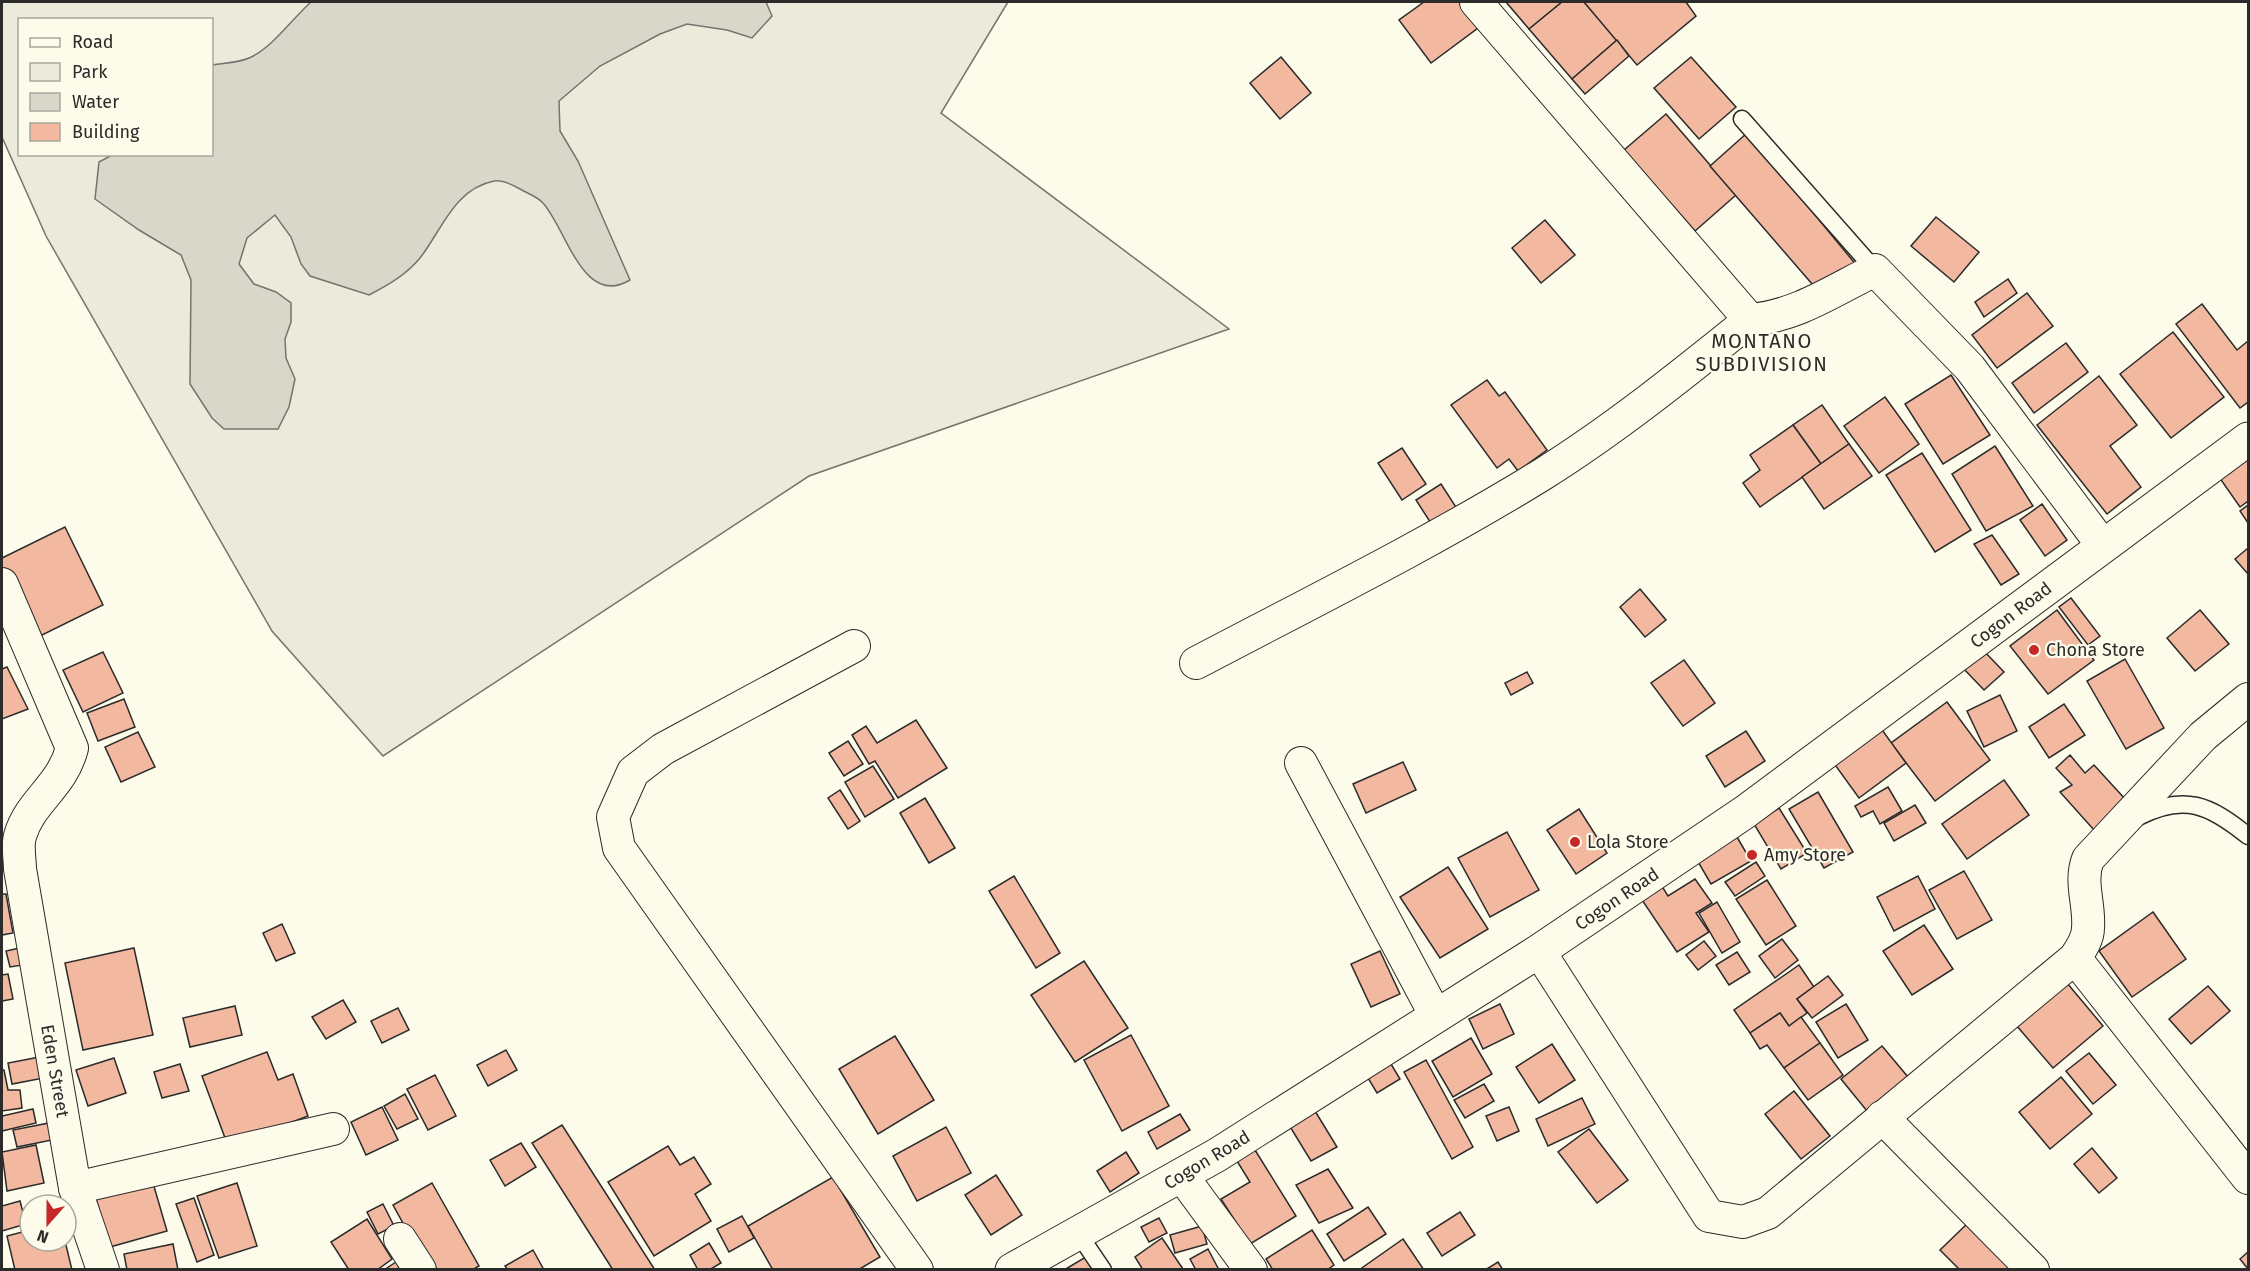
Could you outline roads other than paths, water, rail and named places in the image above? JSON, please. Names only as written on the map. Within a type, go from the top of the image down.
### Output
[{"type":"street","points":[[1476,2],[1750,320]]},
{"type":"street","points":[[1196,663],[1401,556],[1543,474],[1659,394],[1750,320],[1770,318],[1808,306],[1875,270],[1970,368],[2103,546]]},
{"type":"street","name":"Cogon Road","points":[[1012,1269],[1182,1176],[1539,951],[1745,812],[2248,439]]},
{"type":"street","name":"Eden Street","points":[[2,584],[72,748],[66,768],[27,818],[19,838],[20,869],[75,1188],[104,1269]]},
{"type":"street","points":[[854,646],[663,749],[633,772],[613,817],[619,848],[917,1269]]},
{"type":"street","points":[[1539,951],[1709,1216],[1743,1222],[1768,1213],[2075,958],[2089,930],[2084,869],[2088,859],[2203,736],[2248,699]]},
{"type":"street","points":[[1300,763],[1436,1016]]},
{"type":"street","points":[[2075,958],[2248,1178]]},
{"type":"street","points":[[1882,1117],[2033,1269]]},
{"type":"street","points":[[75,1188],[333,1130]]},
{"type":"street","points":[[1182,1176],[1251,1269]]},
{"type":"street","points":[[400,1239],[420,1269]]},
{"type":"lane","points":[[1742,119],[1875,270]]},
{"type":"lane","points":[[2116,828],[2153,809],[2178,802],[2207,809],[2231,822],[2248,836]]},
{"type":"lane","points":[[1078,1233],[1102,1269]]},
{"type":"water","points":[[311,2],[766,2],[772,16],[752,38],[727,30],[687,24],[660,34],[600,66],[559,101],[560,131],[578,161],[630,280],[614,286],[600,284],[588,275],[543,203],[517,187],[500,181],[480,185],[469,192],[450,212],[415,264],[396,279],[369,295],[310,276],[301,264],[291,237],[275,215],[247,238],[239,264],[254,284],[276,292],[291,303],[291,322],[285,339],[286,358],[295,379],[289,407],[278,429],[224,429],[212,418],[190,384],[191,280],[181,255],[139,230],[95,199],[99,162],[110,156],[213,156],[213,65],[249,58],[274,40]]},
{"type":"place","name":"Chona Store","points":[[2034,650]]},
{"type":"place","name":"Lola Store","points":[[1575,842]]},
{"type":"place","name":"Amy Store","points":[[1752,855]]},
{"type":"district","name":"MONTANO SUBDIVISION","points":[[1762,352]]}]
